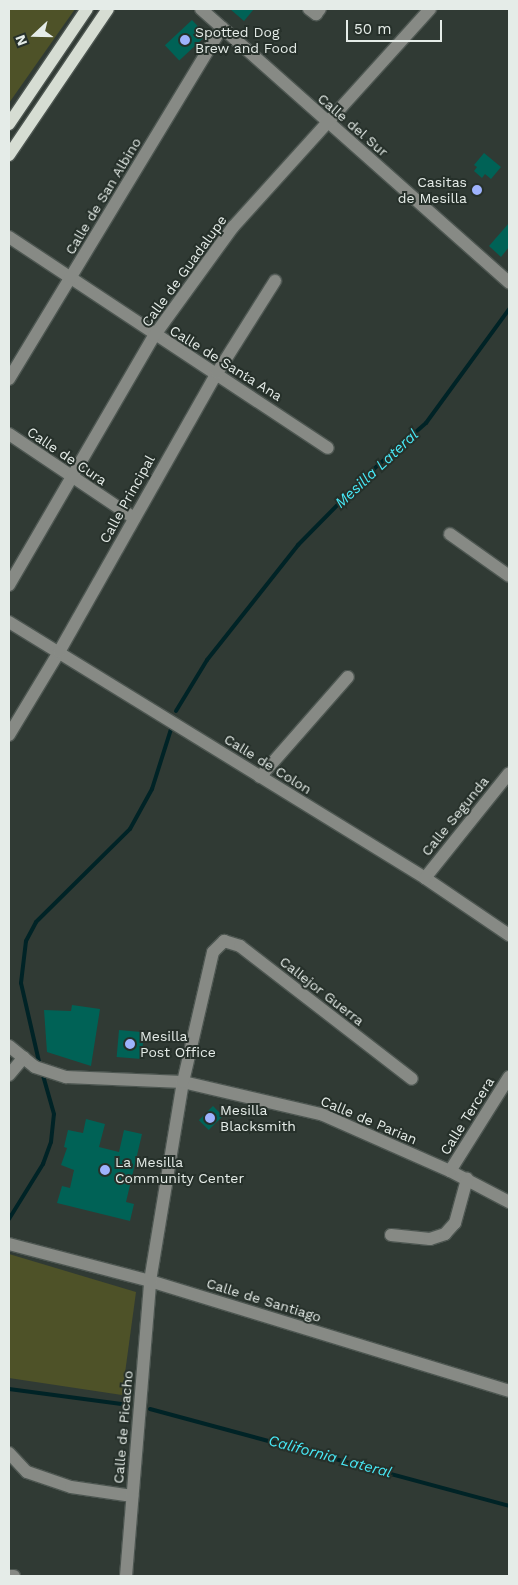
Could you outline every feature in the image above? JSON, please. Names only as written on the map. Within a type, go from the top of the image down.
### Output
[{"type":"main road","points":[[9,124],[87,9]]},
{"type":"main road","points":[[9,155],[108,9]]},
{"type":"street","name":"Calle del Sur","points":[[201,9],[509,282]]},
{"type":"street","points":[[309,9],[316,14],[320,9]]},
{"type":"street","name":"Calle de Guadalupe","points":[[9,585],[154,336],[233,227],[430,9]]},
{"type":"street","name":"Calle de San Albino","points":[[9,378],[71,280],[222,27]]},
{"type":"street","name":"Calle de Santa Ana","points":[[9,237],[154,336],[217,373],[328,448]]},
{"type":"street","name":"Calle Principal","points":[[9,735],[59,652],[217,373],[274,280]]},
{"type":"street","name":"Calle de Cura","points":[[9,434],[70,478],[134,518]]},
{"type":"street","points":[[450,534],[509,576]]},
{"type":"street","name":"Calle de Colon","points":[[9,622],[425,878],[509,934]]},
{"type":"street","points":[[260,776],[348,677]]},
{"type":"street","name":"Calle Segunda","points":[[425,878],[509,773]]},
{"type":"street","name":"Callejor Guerra","points":[[212,952],[224,941],[240,946],[412,1079]]},
{"type":"street","name":"Calle de Picacho","points":[[126,1576],[150,1281],[183,1082],[212,952]]},
{"type":"street","name":"Calle de Parian","points":[[9,1046],[35,1067],[54,1074],[86,1080],[183,1082],[321,1114],[450,1171],[509,1202]]},
{"type":"street","points":[[9,1074],[24,1057]]},
{"type":"street","name":"Calle Tercera","points":[[450,1171],[509,1077]]},
{"type":"street","points":[[391,1235],[430,1239],[445,1234],[455,1223],[466,1179]]},
{"type":"street","name":"Calle de Santiago","points":[[9,1244],[150,1281],[509,1392]]},
{"type":"street","points":[[9,1453],[27,1472],[71,1487],[132,1496]]},
{"type":"street","points":[[9,1576],[14,1576]]},
{"type":"green space","points":[[9,9],[75,9],[9,103]]},
{"type":"green space","points":[[9,1254],[136,1292],[122,1395],[9,1378]]},
{"type":"building","points":[[230,9],[254,9],[244,21]]},
{"type":"building","name":"Spotted Dog Brew and Food","points":[[192,20],[206,35],[179,61],[165,45]]},
{"type":"building","points":[[484,153],[501,167],[491,179],[485,174],[482,178],[474,171],[477,167],[474,165]]},
{"type":"building","points":[[509,223],[509,247],[501,257],[489,246]]},
{"type":"building","points":[[72,1005],[100,1009],[91,1066],[47,1052],[44,1010],[71,1011]]},
{"type":"building","name":"Mesilla Post Office","points":[[119,1030],[144,1032],[142,1059],[117,1057]]},
{"type":"building","name":"Mesilla Blacksmith","points":[[213,1106],[223,1116],[209,1130],[199,1120]]},
{"type":"building","name":"La Mesilla Community Center","points":[[86,1119],[105,1124],[99,1147],[119,1152],[124,1130],[142,1134],[126,1202],[134,1204],[130,1221],[57,1203],[62,1186],[70,1188],[74,1170],[61,1165],[67,1148],[64,1147],[68,1130],[83,1133]]},
{"type":"waterway","name":"Mesilla Lateral","points":[[176,711],[207,660],[298,545],[367,475],[426,423],[509,309]]},
{"type":"waterway","points":[[40,1066],[21,983],[26,941],[36,922],[130,829],[152,789],[172,726]]},
{"type":"waterway","points":[[9,1219],[43,1164],[51,1142],[54,1114],[42,1072]]},
{"type":"waterway","name":"California Lateral","points":[[9,1389],[129,1405]]},
{"type":"waterway","name":"California Lateral","points":[[150,1409],[509,1506]]},
{"type":"place","name":"Spotted Dog Brew and Food","points":[[185,40]]},
{"type":"place","name":"Casitas de Mesilla","points":[[477,190]]},
{"type":"place","name":"Mesilla Post Office","points":[[130,1044]]},
{"type":"place","name":"Mesilla Blacksmith","points":[[210,1118]]},
{"type":"place","name":"La Mesilla Community Center","points":[[105,1170]]}]
